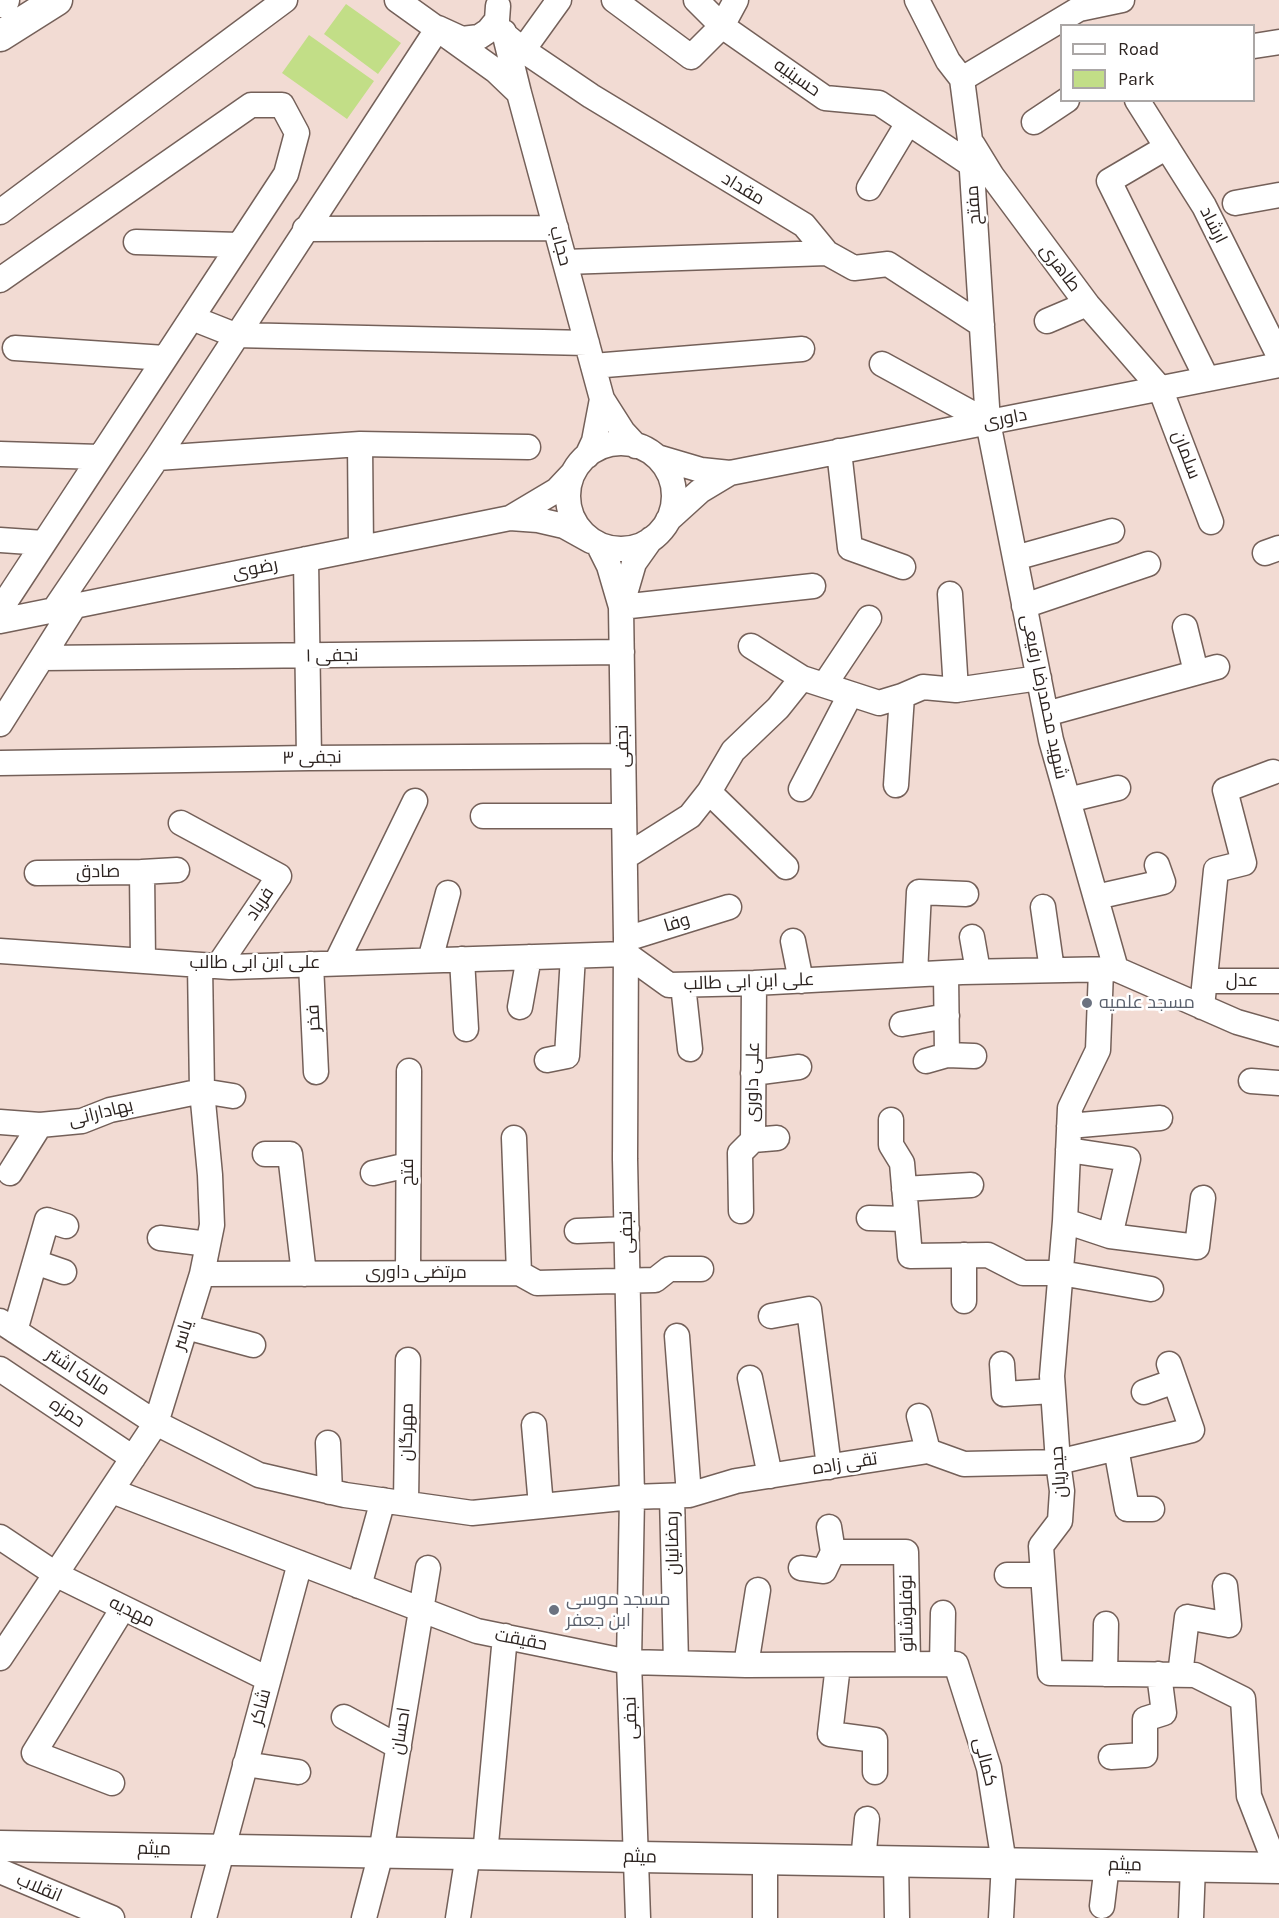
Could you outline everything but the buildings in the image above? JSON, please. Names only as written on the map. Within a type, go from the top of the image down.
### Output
[{"type":"main road","points":[[0,51],[5,16],[57,0]]},
{"type":"main road","name":"میثم","points":[[0,1846],[1278,1868]]},
{"type":"street","points":[[0,212],[285,0]]},
{"type":"street","points":[[397,0],[495,71],[519,93]]},
{"type":"street","points":[[514,42],[559,0]]},
{"type":"street","points":[[614,0],[691,57],[722,26],[736,0]]},
{"type":"street","name":"حسینیه","points":[[696,0],[722,26],[825,98],[879,103],[972,165]]},
{"type":"street","name":"مفتح","points":[[917,0],[948,61],[962,79],[972,165],[988,422]]},
{"type":"street","points":[[962,79],[1081,11],[1122,0]]},
{"type":"street","points":[[438,28],[462,39],[479,37],[488,31],[497,20],[498,3]]},
{"type":"street","name":"حجاب","points":[[498,3],[514,42],[519,93],[602,399]]},
{"type":"street","points":[[0,724],[42,658],[64,608],[156,458],[438,28]]},
{"type":"street","name":"مقداد","points":[[514,42],[591,96],[804,225],[826,253],[854,268],[888,264],[982,325]]},
{"type":"street","points":[[1255,46],[1279,42]]},
{"type":"street","points":[[1034,122],[1063,102]]},
{"type":"street","name":"ارشاد","points":[[1138,102],[1204,206],[1279,356]]},
{"type":"street","points":[[0,280],[251,105],[282,105],[297,133],[286,174],[0,610]]},
{"type":"street","points":[[869,188],[908,123]]},
{"type":"street","name":"طاهری","points":[[970,140],[992,176],[1087,303],[1160,388]]},
{"type":"street","points":[[1167,147],[1109,181],[1207,379]]},
{"type":"street","points":[[1235,203],[1279,195]]},
{"type":"street","points":[[305,229],[556,228]]},
{"type":"street","points":[[136,242],[239,245]]},
{"type":"street","points":[[565,262],[826,253]]},
{"type":"street","points":[[1047,321],[1087,303]]},
{"type":"street","points":[[192,318],[235,335],[587,343]]},
{"type":"street","points":[[15,348],[165,358]]},
{"type":"street","points":[[593,366],[802,349]]},
{"type":"street","points":[[882,364],[988,422]]},
{"type":"street","name":"داوری","points":[[730,473],[1279,365]]},
{"type":"street","name":"سلمان","points":[[1160,388],[1211,522]]},
{"type":"street","points":[[510,518],[538,520],[564,526],[608,548],[626,549],[657,536],[674,506],[674,487],[667,471],[623,432],[602,399]]},
{"type":"street","points":[[602,399],[594,441],[571,479],[568,496],[571,513],[579,528],[595,542],[609,566],[621,607]]},
{"type":"street","name":"شهید محمدرضا رفیعی","points":[[988,422],[1051,740],[1096,897],[1108,969]]},
{"type":"street","points":[[510,518],[557,490],[591,452],[608,445],[626,443],[701,470],[730,473]]},
{"type":"street","points":[[156,458],[360,444],[528,447]]},
{"type":"street","points":[[360,444],[361,548]]},
{"type":"street","points":[[839,451],[850,548],[903,567]]},
{"type":"street","points":[[0,454],[100,457]]},
{"type":"street","points":[[667,521],[700,490],[730,473]]},
{"type":"street","name":"رضوی","points":[[0,621],[510,518]]},
{"type":"street","points":[[1015,558],[1112,531]]},
{"type":"street","points":[[621,607],[634,563],[651,539]]},
{"type":"street","points":[[0,540],[44,543]]},
{"type":"street","points":[[306,559],[309,758]]},
{"type":"street","points":[[1024,606],[1148,564]]},
{"type":"street","points":[[621,607],[813,586]]},
{"type":"street","points":[[950,594],[957,690]]},
{"type":"street","name":"نجفی","points":[[621,607],[632,1497],[629,1662],[638,1918]]},
{"type":"street","points":[[625,857],[690,816],[709,792],[733,751],[778,708],[813,681],[868,618]]},
{"type":"street","points":[[1046,714],[1207,669],[1185,627]]},
{"type":"street","points":[[751,646],[813,681],[879,703],[923,687],[957,690],[1039,678]]},
{"type":"street","name":"نجفی ۱","points":[[42,658],[622,652]]},
{"type":"street","points":[[801,789],[850,695]]},
{"type":"street","points":[[897,785],[902,696]]},
{"type":"street","name":"نجفی ۳","points":[[0,763],[623,756]]},
{"type":"street","points":[[1202,1007],[1216,870],[1244,863],[1225,790],[1273,772]]},
{"type":"street","points":[[1068,800],[1118,788]]},
{"type":"street","points":[[709,792],[786,867]]},
{"type":"street","points":[[336,963],[415,801]]},
{"type":"street","points":[[483,816],[624,816]]},
{"type":"street","name":"فریاد","points":[[181,823],[279,876],[209,965]]},
{"type":"street","points":[[1096,897],[1163,882],[1157,865]]},
{"type":"street","points":[[142,872],[177,870]]},
{"type":"street","name":"صادق","points":[[37,873],[142,872],[142,960]]},
{"type":"street","points":[[915,974],[919,892],[966,894]]},
{"type":"street","points":[[430,960],[448,893]]},
{"type":"street","name":"وفا","points":[[626,946],[729,907]]},
{"type":"street","points":[[1043,907],[1052,970]]},
{"type":"street","points":[[972,938],[978,971]]},
{"type":"street","points":[[793,941],[801,981]]},
{"type":"street","name":"علی ابن ابی طالب","points":[[0,951],[209,965],[573,956],[626,946],[669,985],[801,981],[978,971],[1108,969],[1237,1022],[1279,1034]]},
{"type":"street","points":[[548,1060],[567,1056],[573,956]]},
{"type":"street","points":[[519,1007],[529,957]]},
{"type":"street","points":[[462,959],[466,1029]]},
{"type":"street","name":"فخر","points":[[311,964],[316,1072]]},
{"type":"street","name":"یاسر","points":[[0,1658],[156,1423],[202,1274],[212,1225],[202,1090],[209,965]]},
{"type":"street","name":"حیدریان","points":[[1108,969],[1098,1050],[1070,1108],[1065,1221],[1052,1376],[1062,1491],[1060,1521],[1041,1546],[1050,1673],[1195,1675],[1244,1699],[1249,1796],[1278,1868]]},
{"type":"street","points":[[946,973],[947,1016],[936,1058],[974,1056]]},
{"type":"street","name":"عدل","points":[[1205,981],[1279,981]]},
{"type":"street","name":"علی داوری","points":[[741,1211],[740,1153],[753,1140],[754,983]]},
{"type":"street","points":[[683,984],[690,1050]]},
{"type":"street","points":[[902,1024],[947,1016]]},
{"type":"street","points":[[753,1073],[799,1067]]},
{"type":"street","name":"فتح","points":[[408,1273],[409,1071]]},
{"type":"street","points":[[1251,1081],[1279,1083]]},
{"type":"street","points":[[202,1090],[233,1096]]},
{"type":"street","name":"بهادارانی","points":[[0,1122],[40,1125],[82,1121],[110,1110],[202,1090]]},
{"type":"street","points":[[1069,1138],[1160,1118]]},
{"type":"street","points":[[891,1120],[891,1145],[902,1163],[906,1219],[902,1263],[964,1255],[988,1255],[1023,1273],[1061,1273],[1151,1289]]},
{"type":"street","points":[[10,1173],[40,1125]]},
{"type":"street","points":[[514,1138],[519,1273]]},
{"type":"street","points":[[753,1140],[777,1138]]},
{"type":"street","points":[[1069,1138],[1128,1160],[1110,1236]]},
{"type":"street","points":[[265,1154],[290,1154],[304,1274]]},
{"type":"street","points":[[373,1173],[408,1165]]},
{"type":"street","points":[[904,1189],[971,1185]]},
{"type":"street","points":[[1065,1221],[1110,1236],[1197,1247],[1203,1198]]},
{"type":"street","points":[[868,1218],[906,1219]]},
{"type":"street","points":[[7,1326],[35,1262],[47,1220]]},
{"type":"street","points":[[577,1231],[627,1229]]},
{"type":"street","points":[[160,1238],[208,1244]]},
{"type":"street","points":[[964,1255],[964,1301]]},
{"type":"street","points":[[35,1262],[64,1272]]},
{"type":"street","name":"مرتضی داوری","points":[[202,1274],[519,1273],[537,1283],[656,1280],[669,1269],[700,1269]]},
{"type":"street","points":[[771,1316],[808,1309],[829,1467]]},
{"type":"street","name":"مالک اشتر","points":[[7,1326],[156,1423],[259,1475],[330,1492],[395,1502]]},
{"type":"street","points":[[186,1327],[253,1345]]},
{"type":"street","name":"رمضانیان","points":[[676,1663],[681,1495],[677,1336]]},
{"type":"street","name":"مهرگان","points":[[359,1586],[395,1502],[408,1360]]},
{"type":"street","points":[[1002,1364],[1004,1394],[1053,1391]]},
{"type":"street","name":"حمزه","points":[[0,1369],[133,1458]]},
{"type":"street","name":"تقی زاده","points":[[395,1502],[472,1514],[632,1497],[681,1495],[736,1481],[928,1451],[964,1464],[1058,1462],[1192,1430],[1172,1373],[1144,1392]]},
{"type":"street","points":[[750,1378],[770,1476]]},
{"type":"street","points":[[919,1416],[928,1451]]},
{"type":"street","points":[[534,1425],[541,1506]]},
{"type":"street","points":[[328,1443],[330,1492]]},
{"type":"street","points":[[1116,1448],[1127,1509],[1152,1509]]},
{"type":"street","name":"حقیقت","points":[[112,1491],[477,1631],[629,1662],[746,1665],[949,1664]]},
{"type":"street","points":[[801,1568],[824,1571],[833,1552],[829,1527]]},
{"type":"street","name":"مهدیه","points":[[6,1539],[57,1575],[268,1679]]},
{"type":"street","name":"نوفلوشاتو","points":[[833,1552],[906,1552],[908,1664]]},
{"type":"street","name":"شاکر","points":[[204,1918],[300,1563]]},
{"type":"street","name":"احسان","points":[[364,1918],[381,1853],[428,1568]]},
{"type":"street","points":[[1007,1575],[1043,1575]]},
{"type":"street","points":[[1111,1756],[1145,1755],[1145,1719],[1164,1713],[1169,1675],[1187,1617],[1229,1625],[1225,1586]]},
{"type":"street","points":[[746,1665],[758,1590]]},
{"type":"street","points":[[112,1783],[34,1753],[123,1608]]},
{"type":"street","name":"کمالی","points":[[943,1613],[949,1664],[989,1768],[1004,1863],[1000,1918]]},
{"type":"street","points":[[1105,1674],[1106,1624]]},
{"type":"street","points":[[458,1918],[477,1855],[505,1636]]},
{"type":"street","points":[[838,1665],[830,1734],[875,1740],[875,1772]]},
{"type":"street","points":[[344,1717],[399,1747]]},
{"type":"street","points":[[245,1764],[298,1772]]},
{"type":"street","points":[[863,1861],[867,1819]]},
{"type":"street","points":[[765,1859],[765,1918]]},
{"type":"street","points":[[896,1862],[897,1918]]},
{"type":"street","points":[[1102,1906],[1107,1865]]},
{"type":"street","points":[[1191,1918],[1193,1866]]},
{"type":"street","name":"انقلاب","points":[[0,1871],[112,1918]]},
{"type":"green space","points":[[346,4],[401,43],[378,74],[324,34]]},
{"type":"green space","points":[[309,35],[374,81],[347,119],[282,73]]},
{"type":"place","name":"مسجد علمیه","points":[[1087,1003]]},
{"type":"place","name":"مسجد موسی ابن جعفر","points":[[554,1610]]}]
